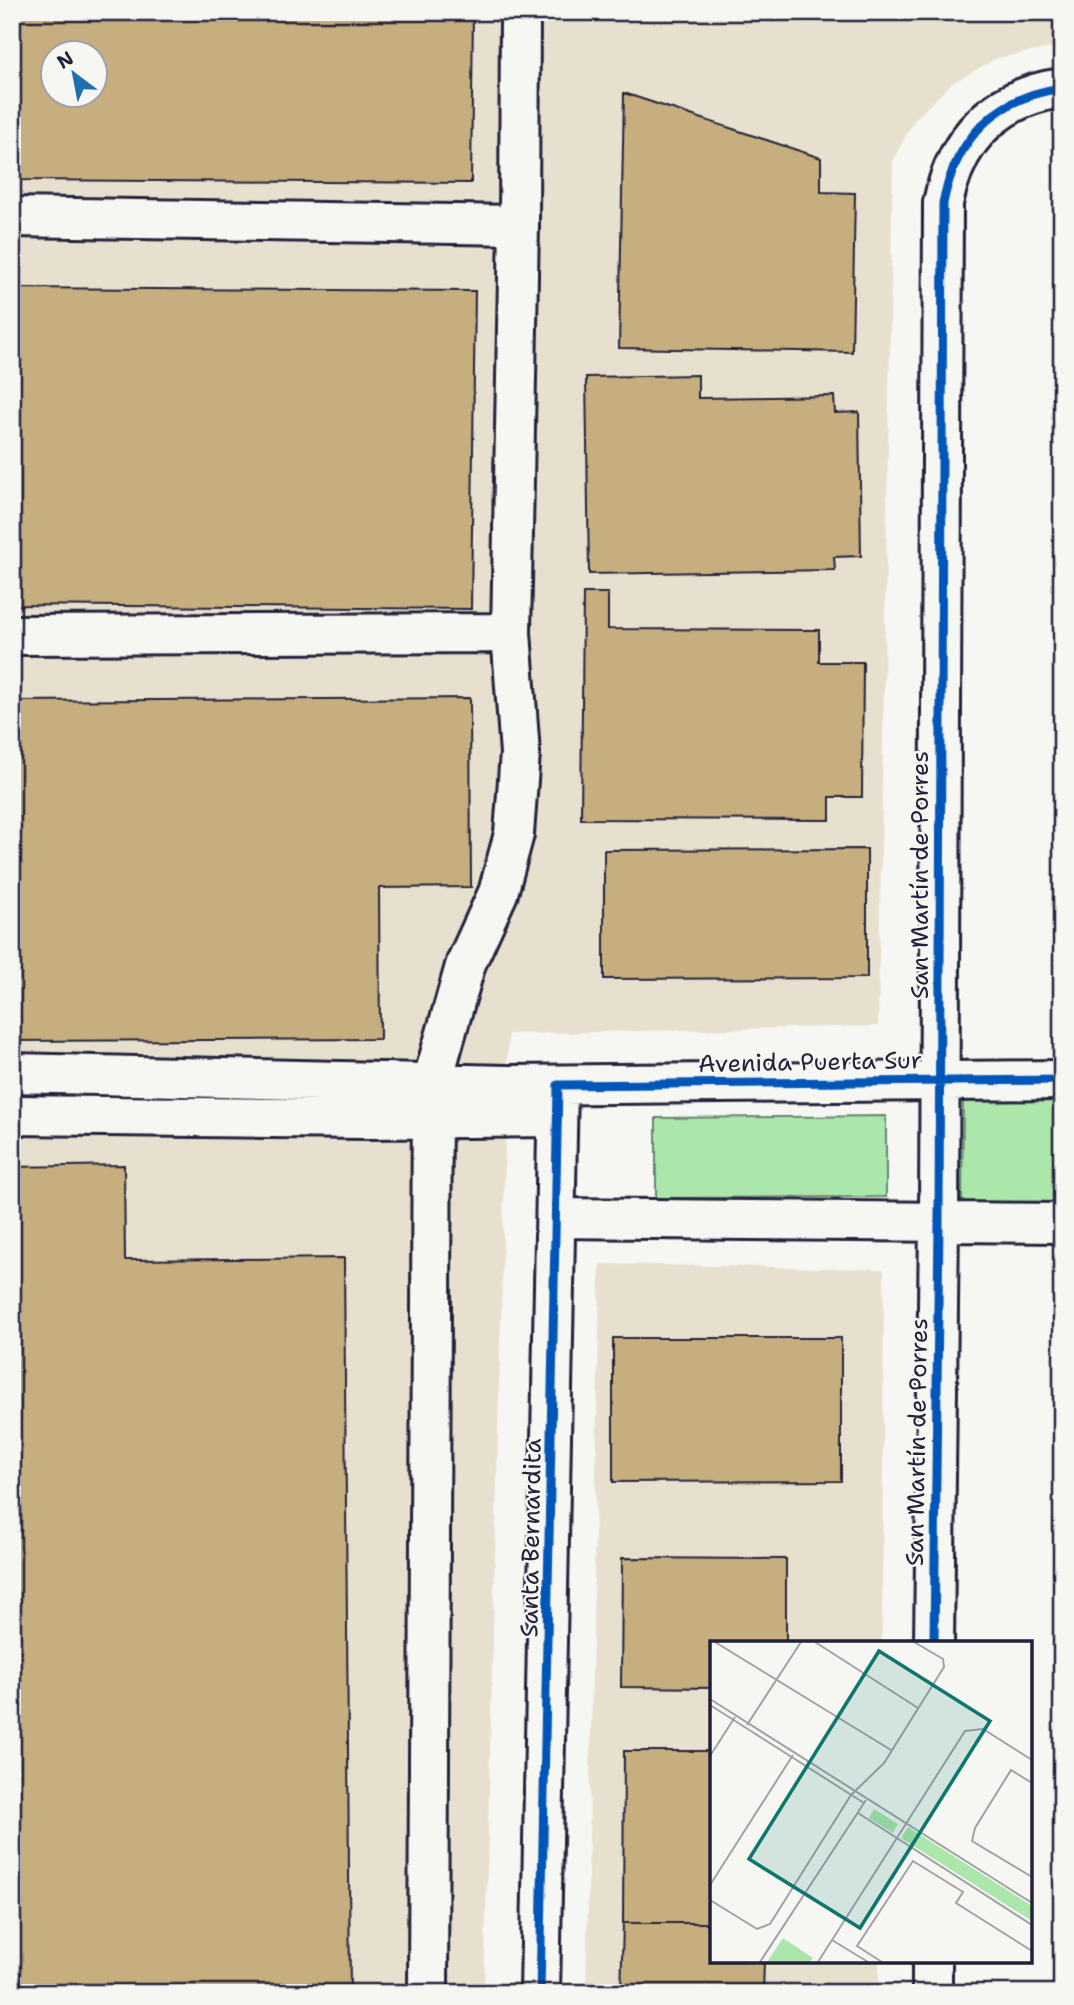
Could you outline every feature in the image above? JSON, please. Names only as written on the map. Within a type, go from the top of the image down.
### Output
[{"type":"street","points":[[428,1993],[431,1101],[466,963],[498,893],[514,834],[520,753],[511,633],[520,12]]},
{"type":"street","name":"San Martín de Porres","points":[[934,1641],[939,1222],[943,203],[957,158],[986,120],[1021,99],[1062,88]]},
{"type":"street","points":[[12,217],[519,225]]},
{"type":"street","points":[[12,635],[511,633]]},
{"type":"street","points":[[12,1073],[431,1101]]},
{"type":"street","name":"Avenida Puerta Sur","points":[[431,1101],[557,1101],[938,1080],[1062,1080]]},
{"type":"street","points":[[12,1115],[431,1101]]},
{"type":"street","name":"Santa Bernardita","points":[[540,1993],[557,1218],[557,1101]]},
{"type":"street","points":[[557,1218],[1062,1223]]},
{"type":"street","points":[[932,1963],[932,1993]]},
{"type":"shaded area","points":[[12,12],[1062,12],[1062,46],[997,58],[952,83],[915,119],[893,160],[878,1026],[508,1034],[484,1993],[12,1993]]},
{"type":"shaded area","points":[[600,1264],[884,1269],[882,1641],[710,1641],[710,1963],[879,1963],[879,1993],[586,1993]]},
{"type":"green space","points":[[963,1092],[1062,1094],[1062,1202],[962,1202]]},
{"type":"green space","points":[[886,1116],[886,1197],[656,1198],[656,1118]]},
{"type":"building","points":[[12,12],[473,12],[471,183],[12,180]]},
{"type":"building","points":[[624,93],[821,158],[821,192],[855,193],[852,352],[619,348]]},
{"type":"building","points":[[12,288],[475,291],[471,609],[12,605]]},
{"type":"building","points":[[698,375],[698,398],[834,396],[835,413],[859,412],[861,556],[834,557],[835,570],[589,574],[586,377]]},
{"type":"building","points":[[583,593],[608,593],[608,629],[819,630],[819,662],[863,662],[862,797],[830,797],[830,820],[581,819]]},
{"type":"building","points":[[470,698],[471,887],[379,888],[380,1039],[12,1041],[12,701]]},
{"type":"building","points":[[867,849],[867,978],[604,979],[604,850]]},
{"type":"building","points":[[124,1165],[125,1260],[344,1258],[350,1993],[12,1993],[12,1167]]},
{"type":"building","points":[[613,1338],[841,1338],[841,1481],[613,1482]]},
{"type":"building","points":[[622,1558],[786,1559],[786,1641],[710,1641],[710,1688],[621,1687]]},
{"type":"building","points":[[624,1751],[710,1751],[710,1923],[623,1923]]},
{"type":"building","points":[[623,1923],[710,1923],[710,1963],[764,1963],[763,1993],[621,1993]]},
{"type":"cycle path","points":[[934,1641],[939,1222],[943,203],[958,159],[982,125],[998,111],[1017,101],[1062,88]]},
{"type":"cycle path","points":[[540,1993],[558,1085],[1062,1080]]}]
